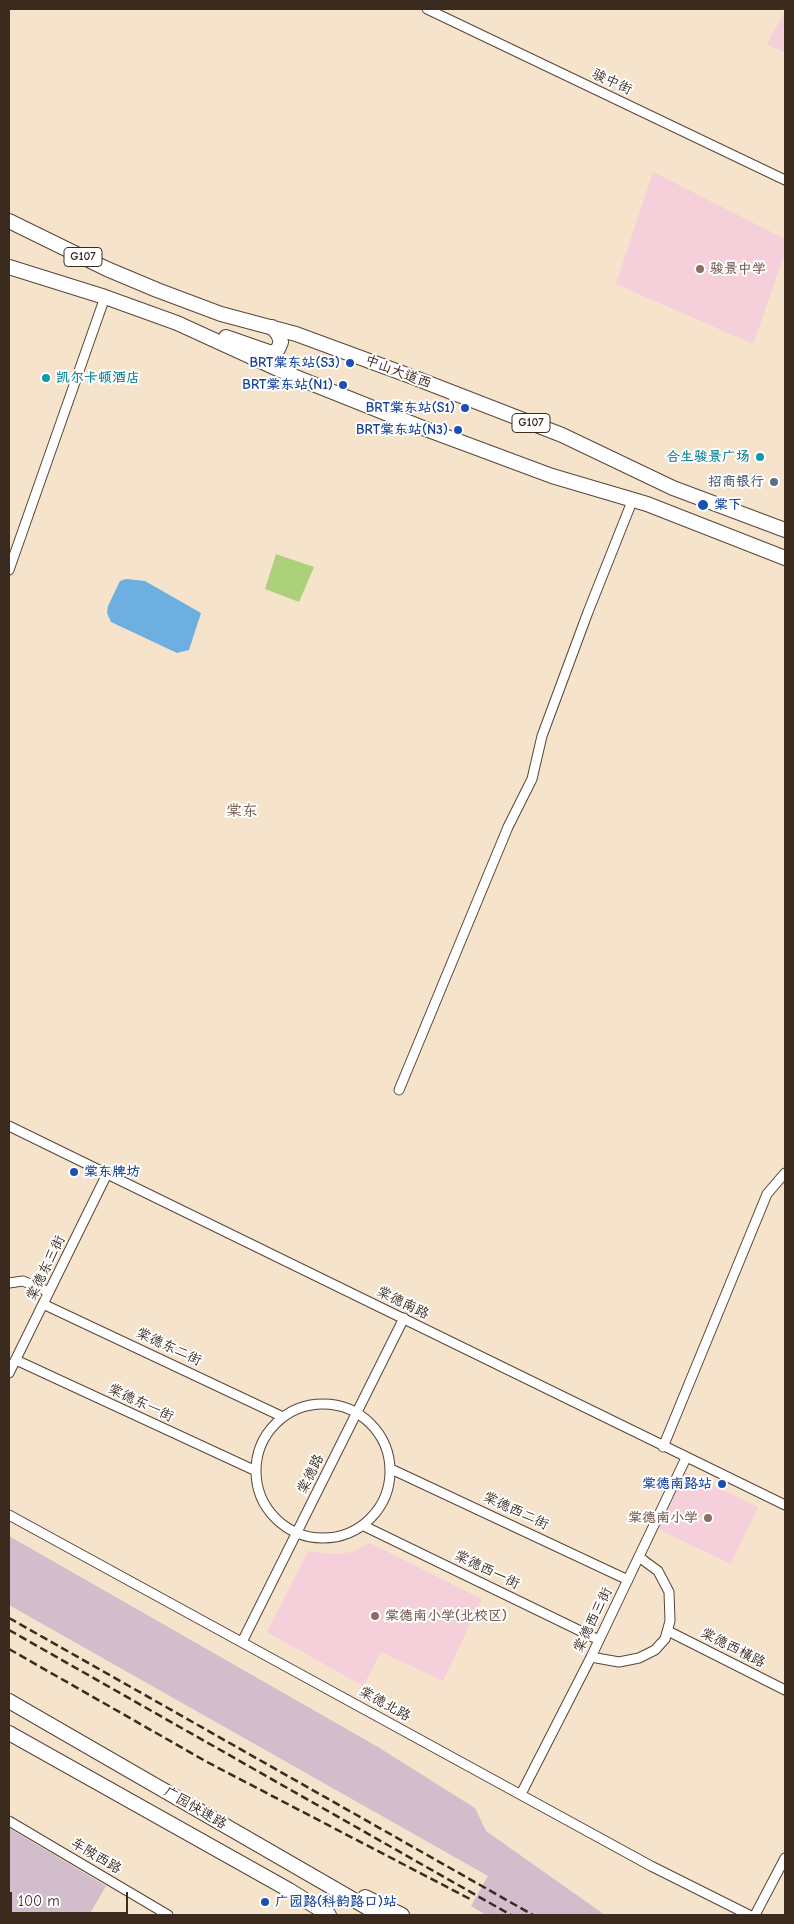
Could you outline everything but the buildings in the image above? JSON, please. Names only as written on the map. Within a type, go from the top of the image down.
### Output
[{"type":"highway","name":"中山大道西","points":[[9,221],[132,280],[210,310],[308,338],[562,435],[672,488],[785,530]]},
{"type":"highway","name":"G107","points":[[9,267],[105,297],[200,332],[286,373],[423,428],[552,476],[634,500],[785,558]]},
{"type":"highway","points":[[200,332],[233,339],[272,353],[278,349],[281,342],[278,334],[272,327]]},
{"type":"highway","name":"广园快速路","points":[[9,1701],[380,1915]]},
{"type":"highway","name":"广园快速路","points":[[9,1733],[289,1890],[329,1915]]},
{"type":"highway","points":[[309,1873],[353,1890],[402,1915]]},
{"type":"highway","points":[[289,1890],[314,1915]]},
{"type":"street","name":"骏中街","points":[[427,9],[785,180]]},
{"type":"street","points":[[9,570],[105,297]]},
{"type":"street","points":[[399,1090],[508,827],[532,779],[542,736],[588,612],[634,500]]},
{"type":"street","name":"棠德南路","points":[[9,1126],[785,1506]]},
{"type":"street","points":[[663,1447],[767,1194],[785,1173]]},
{"type":"street","name":"棠德东三街","points":[[9,1373],[107,1174]]},
{"type":"street","points":[[9,1283],[23,1281],[49,1292]]},
{"type":"street","name":"棠德东二街","points":[[43,1304],[283,1416]]},
{"type":"street","name":"棠德路","points":[[242,1642],[404,1318]]},
{"type":"street","name":"棠德东一街","points":[[16,1360],[256,1471]]},
{"type":"street","points":[[315,1404],[337,1405],[357,1412],[376,1428],[387,1447],[391,1469],[384,1501],[364,1526],[348,1534],[332,1538],[315,1538],[297,1533],[279,1522],[268,1509],[260,1494],[256,1471],[263,1440],[283,1416],[315,1404]]},
{"type":"street","name":"棠德西三街","points":[[521,1794],[591,1657],[686,1458]]},
{"type":"street","name":"棠德西二街","points":[[391,1469],[628,1580]]},
{"type":"street","name":"棠德北路","points":[[9,1515],[651,1866],[749,1915]]},
{"type":"street","name":"棠德西一街","points":[[364,1526],[599,1640]]},
{"type":"street","points":[[591,1657],[619,1662],[639,1658],[656,1650],[668,1631],[671,1604],[667,1587],[658,1571],[639,1557]]},
{"type":"street","name":"棠德西横路","points":[[668,1631],[785,1690]]},
{"type":"street","name":"车陂西路","points":[[9,1821],[168,1915]]},
{"type":"street","points":[[755,1915],[785,1858]]},
{"type":"shaded area","points":[[785,11],[785,53],[767,44]]},
{"type":"shaded area","name":"骏景中学","points":[[653,172],[785,239],[785,253],[753,344],[616,284]]},
{"type":"shaded area","name":"棠德南小学","points":[[685,1472],[758,1507],[731,1564],[658,1529]]},
{"type":"shaded area","points":[[9,1536],[378,1747],[475,1808],[486,1831],[605,1915],[486,1915],[471,1906],[488,1876],[9,1605]]},
{"type":"shaded area","name":"棠德南小学(北校区)","points":[[370,1543],[482,1599],[443,1681],[381,1652],[363,1686],[267,1632],[308,1551],[333,1554],[352,1552]]},
{"type":"shaded area","points":[[9,1828],[106,1886],[89,1915],[9,1915]]},
{"type":"green space","points":[[276,554],[314,567],[299,602],[265,589]]},
{"type":"water","points":[[126,579],[145,581],[201,613],[189,650],[177,653],[111,622],[107,613],[108,606],[120,581]]},
{"type":"railway","points":[[9,1618],[533,1915]]},
{"type":"railway","points":[[9,1630],[511,1915]]},
{"type":"railway","points":[[9,1649],[207,1762],[470,1899]]},
{"type":"place","name":"骏景中学","points":[[700,269]]},
{"type":"place","name":"BRT棠东站(S3)","points":[[350,363]]},
{"type":"place","name":"凯尔卡顿酒店","points":[[46,378]]},
{"type":"place","name":"BRT棠东站(N1)","points":[[343,385]]},
{"type":"place","name":"BRT棠东站(S1)","points":[[465,408]]},
{"type":"place","name":"BRT棠东站(N3)","points":[[458,430]]},
{"type":"place","name":"合生骏景广场","points":[[760,457]]},
{"type":"place","name":"招商银行","points":[[774,482]]},
{"type":"place","name":"棠下","points":[[703,505]]},
{"type":"place","name":"棠东牌坊","points":[[74,1172]]},
{"type":"place","name":"棠德南路站","points":[[722,1484]]},
{"type":"place","name":"棠德南小学","points":[[708,1518]]},
{"type":"place","name":"棠德南小学(北校区)","points":[[375,1616]]},
{"type":"place","name":"广园路(科韵路口)站","points":[[265,1902]]},
{"type":"district","name":"棠东","points":[[242,811]]}]
